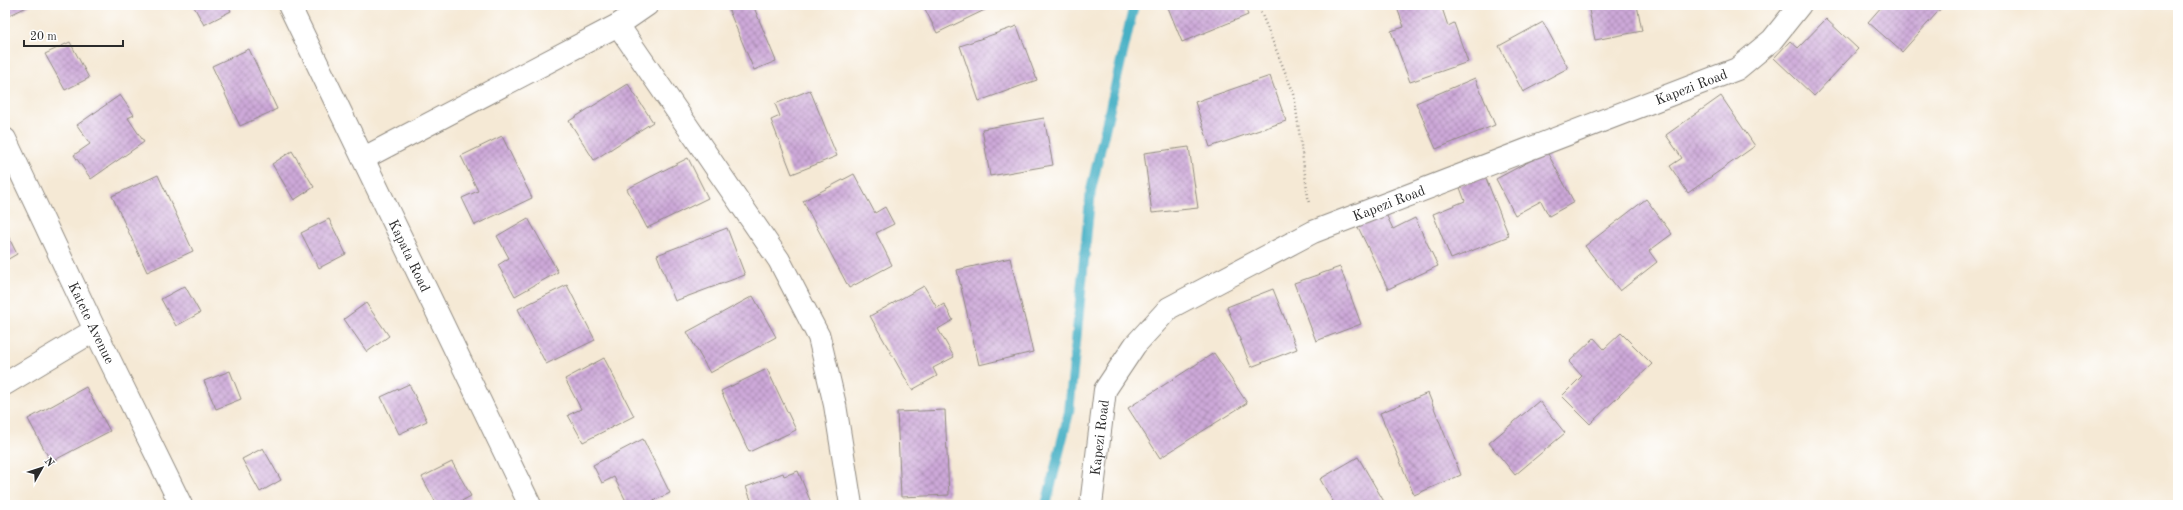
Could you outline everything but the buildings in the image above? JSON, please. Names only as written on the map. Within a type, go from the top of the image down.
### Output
[{"type":"street","name":"Kapata Road","points":[[289,5],[530,505]]},
{"type":"street","points":[[364,158],[618,25],[647,5]]},
{"type":"street","name":"Kapezi Road","points":[[1091,505],[1105,390],[1135,345],[1169,308],[1312,232],[1737,69],[1772,40],[1800,5]]},
{"type":"street","points":[[618,25],[779,260],[819,337],[835,405],[851,505]]},
{"type":"street","name":"Katete Avenue","points":[[5,139],[95,330],[181,505]]},
{"type":"street","points":[[5,384],[95,330]]},
{"type":"path","points":[[1258,5],[1294,94],[1312,232]]},
{"type":"waterway","points":[[1046,505],[1069,412],[1091,190],[1134,5]]}]
